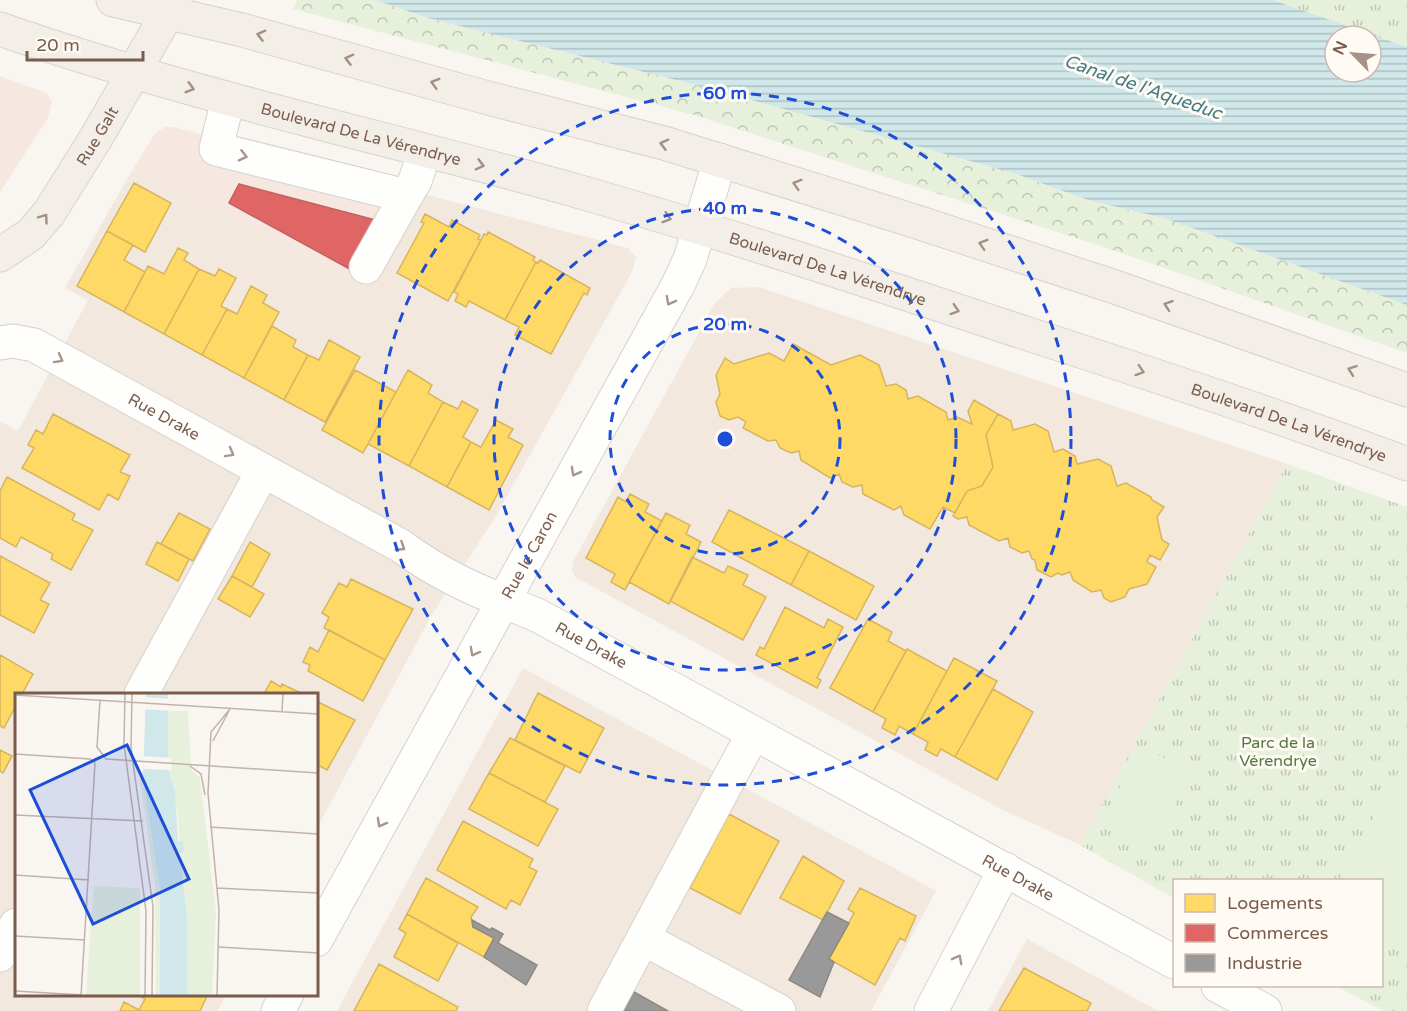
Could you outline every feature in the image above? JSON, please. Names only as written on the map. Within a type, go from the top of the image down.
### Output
[{"type":"main road","points":[[113,0],[171,6],[242,30],[488,98],[664,143],[900,216],[1115,287],[1407,390]]},
{"type":"main road","name":"Rue Galt","points":[[0,255],[31,234],[49,213],[96,138],[171,6]]},
{"type":"main road","name":"Boulevard De La Vérendrye","points":[[0,29],[228,99],[573,190],[801,259],[1258,409],[1407,464]]},
{"type":"street","points":[[228,99],[216,149],[406,196]]},
{"type":"street","points":[[366,267],[419,171],[425,151]]},
{"type":"street","name":"Rue le Caron","points":[[318,936],[664,311],[690,259],[720,160]]},
{"type":"street","name":"Rue Drake","points":[[2,342],[22,342],[34,345],[401,546],[426,565],[470,588],[537,615],[1173,961]]},
{"type":"street","points":[[142,693],[263,471]]},
{"type":"street","points":[[604,1011],[753,734]]},
{"type":"street","points":[[931,1011],[1005,870]]},
{"type":"street","points":[[0,955],[15,927]]},
{"type":"street","points":[[644,939],[779,1011]]},
{"type":"street","points":[[1220,987],[1265,1011]]},
{"type":"street","points":[[278,1011],[286,996]]},
{"type":"shaded area","points":[[0,76],[44,92],[52,102],[48,118],[0,192]]},
{"type":"shaded area","points":[[164,127],[174,127],[417,192],[366,285],[133,169],[154,135]]},
{"type":"shaded area","points":[[133,169],[366,285],[417,192],[628,248],[636,257],[632,272],[493,521],[431,616],[318,826],[318,693],[15,693],[15,996],[225,996],[217,1011],[0,1011],[0,421],[18,431],[88,300],[65,288]]},
{"type":"shaded area","points":[[759,287],[1287,464],[1080,845],[1001,809],[575,577],[572,571],[573,562],[715,303],[731,288]]},
{"type":"shaded area","points":[[523,668],[936,891],[871,1011],[337,1011]]},
{"type":"shaded area","points":[[1027,939],[1158,1011],[988,1011]]},
{"type":"green space","points":[[297,0],[375,0],[428,18],[712,89],[1013,173],[1088,200],[1167,219],[1407,305],[1407,353],[1113,250],[694,115],[293,9]]},
{"type":"green space","points":[[1273,0],[1407,0],[1407,47],[1383,39],[1383,24],[1341,24]]},
{"type":"green space","name":"Parc de la Vérendrye","points":[[1287,464],[1407,507],[1407,1011],[1383,1011],[1338,987],[1383,987],[1383,879],[1173,879],[1173,897],[1080,845]]},
{"type":"green space","points":[[1142,746],[1192,773],[1151,849],[1101,822]]},
{"type":"green space","points":[[1407,756],[1407,948],[1383,935],[1383,879],[1340,879]]},
{"type":"water","name":"Canal de l'Aqueduc","points":[[375,0],[1273,0],[1341,24],[1323,24],[1323,84],[1383,84],[1383,39],[1407,47],[1407,305],[1167,219],[1088,200],[1013,173],[712,89],[428,18]]},
{"type":"building: Logements","points":[[134,183],[171,203],[145,252],[107,231]]},
{"type":"building: Logements","points":[[425,214],[449,227],[452,220],[480,235],[478,239],[481,240],[448,301],[397,273],[424,223],[421,222]]},
{"type":"building: Logements","points":[[107,231],[133,245],[124,260],[145,272],[124,312],[77,286]]},
{"type":"building: Logements","points":[[488,232],[535,257],[533,260],[536,262],[505,320],[469,301],[466,307],[455,301],[458,294],[454,292],[484,234],[487,235]]},
{"type":"building: Logements","points":[[178,248],[188,253],[184,260],[199,269],[164,334],[124,312],[148,266],[164,274]]},
{"type":"building: Logements","points":[[540,260],[590,288],[587,295],[584,293],[551,354],[515,335],[519,327],[505,320],[536,262]]},
{"type":"building: Logements","points":[[199,269],[215,276],[219,269],[236,278],[221,306],[227,309],[202,355],[164,334]]},
{"type":"building: Logements","points":[[251,286],[267,295],[263,303],[279,312],[244,378],[202,355],[227,309],[237,314]]},
{"type":"building: Logements","points":[[272,326],[296,340],[293,347],[308,355],[284,400],[244,378]]},
{"type":"building: Logements","points":[[329,340],[360,357],[325,422],[284,400],[308,355],[319,360]]},
{"type":"building: Logements","points":[[793,344],[831,365],[860,355],[879,365],[886,386],[896,384],[906,390],[908,399],[918,396],[946,412],[948,420],[957,417],[972,424],[968,411],[974,400],[998,414],[986,435],[993,467],[982,486],[967,491],[955,513],[943,507],[930,529],[904,515],[901,506],[894,510],[863,494],[862,485],[853,487],[842,482],[839,474],[830,478],[801,460],[799,451],[791,453],[780,448],[776,440],[768,441],[743,428],[746,422],[738,417],[729,420],[720,416],[716,402],[720,394],[716,375],[725,358],[734,364],[769,353],[784,361]]},
{"type":"building: Logements","points":[[355,370],[396,392],[363,453],[322,430]]},
{"type":"building: Logements","points":[[408,370],[432,385],[428,393],[443,402],[409,466],[368,444]]},
{"type":"building: Logements","points":[[462,401],[478,410],[463,437],[471,442],[447,487],[409,466],[443,402],[458,409]]},
{"type":"building: Logements","points":[[53,414],[130,455],[120,472],[130,476],[118,500],[108,494],[99,510],[22,468],[34,448],[28,445],[36,430],[43,434]]},
{"type":"building: Logements","points":[[998,414],[1011,421],[1013,430],[1035,424],[1048,431],[1054,452],[1063,449],[1075,456],[1077,464],[1098,459],[1111,466],[1117,486],[1126,483],[1164,507],[1157,517],[1162,540],[1169,544],[1160,560],[1150,555],[1147,562],[1156,567],[1147,584],[1129,589],[1125,597],[1111,602],[1104,598],[1101,590],[1092,592],[1073,580],[1070,572],[1062,575],[1058,573],[1051,577],[1037,570],[1035,560],[1032,559],[1029,551],[1022,553],[1010,547],[1008,538],[999,541],[969,525],[967,517],[958,519],[953,516],[967,491],[982,486],[993,467],[986,435]]},
{"type":"building: Logements","points":[[496,420],[513,429],[508,437],[523,445],[489,510],[447,487],[471,442],[481,447]]},
{"type":"building: Logements","points":[[7,477],[75,514],[72,520],[93,530],[71,570],[51,559],[53,554],[21,537],[16,547],[0,538],[0,491]]},
{"type":"building: Logements","points":[[630,494],[649,504],[645,512],[662,521],[625,590],[611,582],[615,574],[586,558],[618,497],[626,502]]},
{"type":"building: Logements","points":[[729,510],[809,551],[791,585],[712,542]]},
{"type":"building: Logements","points":[[179,513],[210,529],[193,561],[161,544]]},
{"type":"building: Logements","points":[[666,513],[690,525],[686,534],[701,542],[669,604],[629,582]]},
{"type":"building: Logements","points":[[157,542],[189,559],[178,581],[146,564]]},
{"type":"building: Logements","points":[[250,542],[270,554],[252,587],[232,576]]},
{"type":"building: Logements","points":[[809,551],[874,586],[856,620],[791,585]]},
{"type":"building: Logements","points":[[0,556],[50,583],[40,600],[49,604],[34,633],[0,615]]},
{"type":"building: Logements","points":[[692,557],[724,573],[728,566],[748,575],[743,585],[766,597],[743,640],[670,601]]},
{"type":"building: Logements","points":[[232,576],[264,594],[250,617],[218,599]]},
{"type":"building: Logements","points":[[351,579],[413,609],[385,660],[324,628],[329,617],[322,613],[339,583],[347,587]]},
{"type":"building: Logements","points":[[785,607],[824,628],[828,619],[843,627],[817,678],[821,680],[817,688],[756,655],[760,647],[764,649]]},
{"type":"building: Logements","points":[[868,619],[892,632],[888,641],[906,651],[873,712],[830,688]]},
{"type":"building: Logements","points":[[329,630],[385,660],[363,701],[308,671],[310,665],[303,662],[310,647],[318,652]]},
{"type":"building: Logements","points":[[907,649],[947,671],[913,734],[899,726],[895,735],[882,728],[886,719],[873,712]]},
{"type":"building: Logements","points":[[0,655],[33,674],[23,693],[15,693],[15,707],[4,728],[0,726]]},
{"type":"building: Logements","points":[[954,658],[997,681],[955,757],[941,749],[937,756],[925,750],[928,742],[913,734]]},
{"type":"building: Logements","points":[[271,681],[281,687],[282,684],[301,693],[265,693]]},
{"type":"building: Logements","points":[[993,689],[1033,712],[997,780],[955,757]]},
{"type":"building: Logements","points":[[538,693],[604,728],[580,773],[515,740]]},
{"type":"building: Logements","points":[[318,702],[355,720],[327,770],[318,765]]},
{"type":"building: Logements","points":[[510,738],[565,766],[545,802],[489,773]]},
{"type":"building: Logements","points":[[0,750],[12,756],[3,773],[0,771]]},
{"type":"building: Logements","points":[[489,773],[558,809],[538,846],[469,809]]},
{"type":"building: Logements","points":[[729,814],[779,841],[740,914],[690,888]]},
{"type":"building: Logements","points":[[463,821],[533,859],[529,867],[537,871],[520,905],[511,900],[506,909],[437,870]]},
{"type":"building: Logements","points":[[803,856],[844,881],[823,920],[780,898]]},
{"type":"building: Logements","points":[[426,878],[478,907],[471,917],[473,927],[494,938],[484,957],[407,914]]},
{"type":"building: Logements","points":[[860,888],[916,916],[905,941],[900,938],[875,985],[829,959],[854,913],[848,909]]},
{"type":"building: Logements","points":[[407,914],[458,943],[438,981],[394,957],[406,933],[399,929]]},
{"type":"building: Logements","points":[[379,964],[458,1007],[456,1011],[354,1011]]},
{"type":"building: Logements","points":[[1024,968],[1091,1003],[1087,1011],[999,1011]]},
{"type":"building: Logements","points":[[140,996],[207,996],[200,1011],[141,1011],[139,1010],[145,999]]},
{"type":"building: Logements","points":[[124,1002],[139,1010],[141,1011],[120,1011]]},
{"type":"building: Commerces","points":[[239,184],[383,222],[355,272],[229,203]]},
{"type":"building: Industrie","points":[[827,912],[849,923],[829,959],[834,962],[820,997],[789,980]]},
{"type":"building: Industrie","points":[[472,920],[503,934],[498,943],[537,965],[526,985],[484,957],[494,938],[473,927]]},
{"type":"building: Industrie","points":[[634,992],[668,1011],[624,1011]]}]
